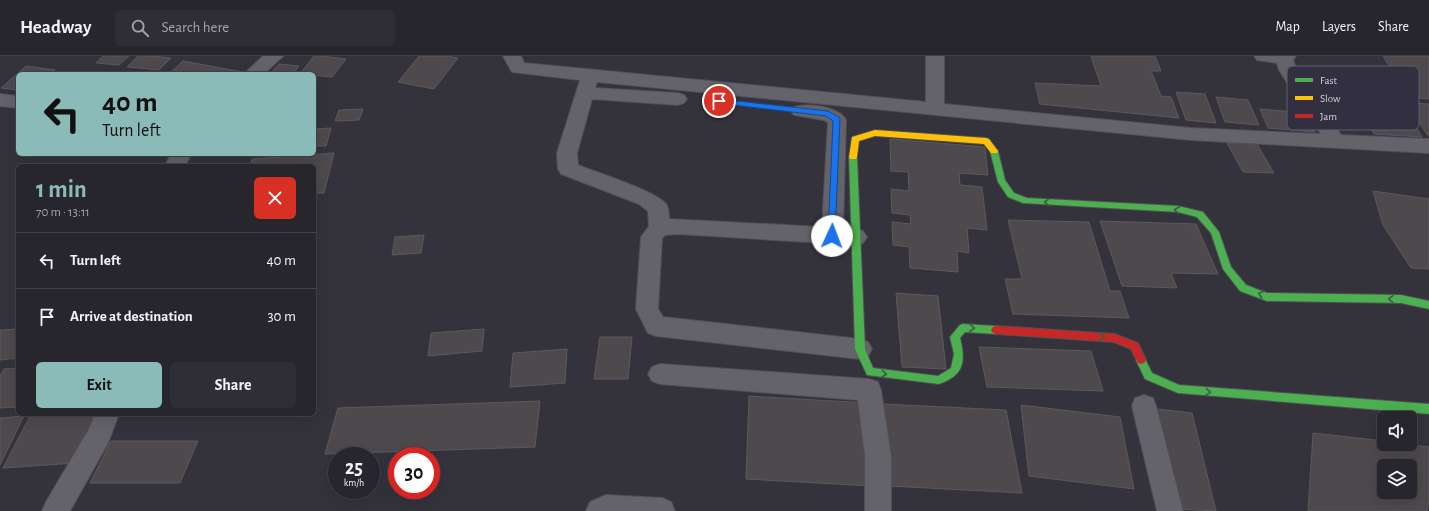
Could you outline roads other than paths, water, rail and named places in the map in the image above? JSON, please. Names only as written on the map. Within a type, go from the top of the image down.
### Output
[{"type":"street","points":[[255,72],[274,56]]},
{"type":"street","points":[[512,56],[518,68],[588,84],[828,114],[837,120],[832,236]]},
{"type":"street","points":[[935,56],[935,109]]},
{"type":"street","points":[[1263,56],[1286,57]]},
{"type":"street","points":[[588,84],[935,109],[1190,134],[1429,146]]},
{"type":"street","points":[[588,84],[567,153],[568,169],[646,199],[658,208],[659,227],[652,237],[647,310],[656,326],[860,349]]},
{"type":"street","points":[[0,100],[16,102]]},
{"type":"street","points":[[1328,130],[1335,141]]},
{"type":"street","points":[[1429,305],[1401,299],[1267,297],[1243,288],[1227,269],[1215,232],[1200,214],[1178,209],[1026,201],[1011,195],[1001,180],[994,152],[986,141],[875,133],[855,139],[852,150],[860,349],[870,372],[939,380],[955,371],[959,354],[955,336],[963,328],[1114,338],[1135,346],[1148,376],[1178,389],[1429,409]]},
{"type":"street","points":[[659,227],[678,226],[856,238]]},
{"type":"street","points":[[660,374],[869,390],[878,456],[878,511]]},
{"type":"street","points":[[1144,406],[1170,511]]},
{"type":"street","points":[[56,511],[99,435],[106,416]]},
{"type":"street","points":[[599,511],[606,508],[662,511]]}]
